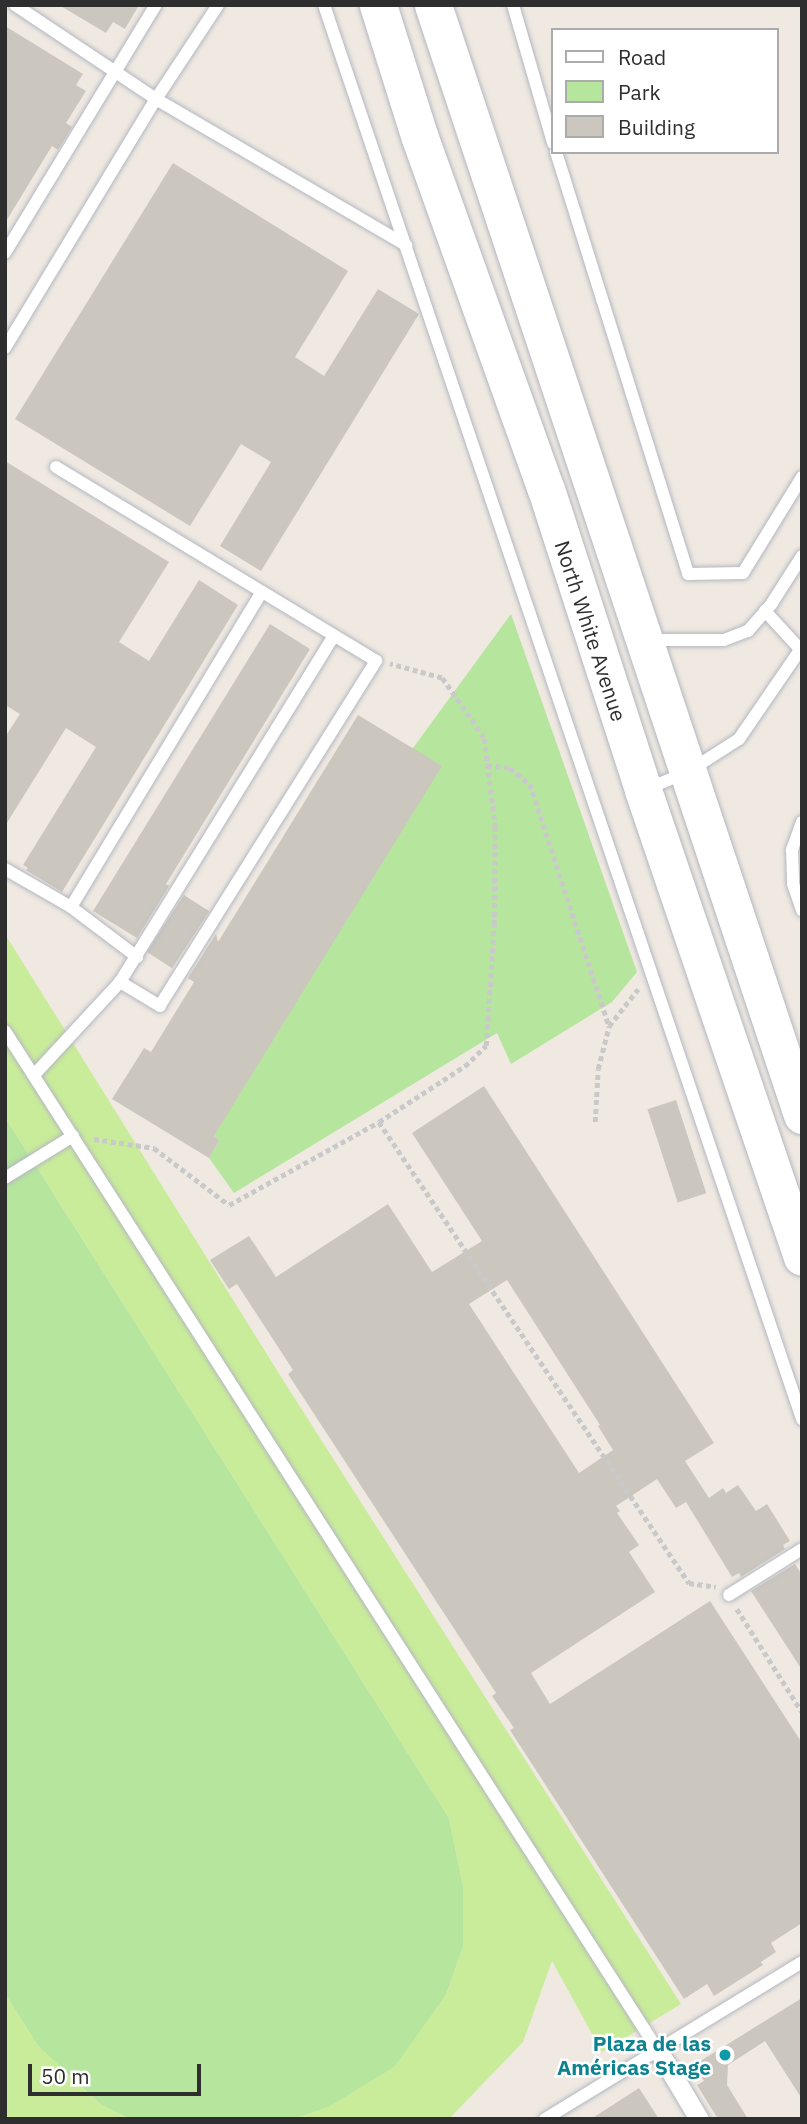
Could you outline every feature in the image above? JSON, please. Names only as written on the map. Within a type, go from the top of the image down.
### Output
[{"type":"main road","name":"North White Avenue","points":[[378,5],[420,138],[545,489],[643,790],[802,1257]]},
{"type":"main road","points":[[433,5],[686,773],[802,1115]]},
{"type":"street","points":[[659,2052],[699,2119]]},
{"type":"lane","points":[[16,5],[156,99],[406,244]]},
{"type":"lane","points":[[5,253],[156,5]]},
{"type":"lane","points":[[5,348],[156,99],[218,5]]},
{"type":"lane","points":[[324,5],[802,1419]]},
{"type":"lane","points":[[513,5],[552,140]]},
{"type":"lane","points":[[557,154],[688,574],[743,573],[802,477]]},
{"type":"lane","points":[[56,467],[376,661],[160,1006],[120,982]]},
{"type":"lane","points":[[643,640],[724,640],[748,631],[765,611],[802,556]]},
{"type":"lane","points":[[71,907],[261,593]]},
{"type":"lane","points":[[643,790],[686,773],[739,739],[801,648],[765,611]]},
{"type":"lane","points":[[34,1075],[120,982],[334,636]]},
{"type":"lane","points":[[802,822],[792,850],[802,910]]},
{"type":"lane","points":[[5,869],[71,907],[136,957]]},
{"type":"lane","points":[[5,1031],[659,2052]]},
{"type":"lane","points":[[5,1178],[73,1136]]},
{"type":"lane","points":[[729,1595],[802,1549]]},
{"type":"lane","points":[[545,2119],[659,2052],[802,1962]]},
{"type":"path","points":[[73,1136],[154,1148],[229,1205],[379,1122],[465,1066],[486,1046],[494,925],[495,828],[484,738],[442,678],[376,661]]},
{"type":"path","points":[[487,765],[510,768],[530,784],[609,1026]]},
{"type":"path","points":[[595,1122],[598,1069],[609,1026],[651,971]]},
{"type":"path","points":[[379,1122],[689,1583],[725,1588],[802,1712]]},
{"type":"green space","points":[[511,614],[637,972],[612,1002],[511,1064],[497,1033],[234,1193],[209,1158],[220,1140],[214,1136],[413,748]]},
{"type":"green space","points":[[5,934],[283,1380],[681,2004],[602,2052],[552,1961],[523,2042],[449,2119],[293,2119],[329,2107],[394,2067],[446,1995],[463,1947],[463,1886],[449,1818],[5,1117]]},
{"type":"green space","points":[[5,1117],[449,1818],[463,1886],[463,1947],[446,1995],[395,2067],[329,2107],[293,2119],[130,2119],[100,2104],[38,2046],[5,1994]]},
{"type":"green space","points":[[5,1994],[38,2046],[100,2104],[130,2119],[5,2119]]},
{"type":"building","points":[[59,5],[139,5],[125,29],[113,22],[106,33]]},
{"type":"building","points":[[5,26],[83,74],[76,85],[86,91],[66,123],[72,127],[58,150],[52,146],[5,223]]},
{"type":"building","points":[[173,163],[348,271],[295,357],[324,376],[378,289],[419,314],[261,571],[220,546],[271,462],[241,444],[190,526],[15,419]]},
{"type":"building","points":[[5,461],[169,562],[119,642],[149,661],[199,580],[238,605],[62,892],[26,870],[28,868],[23,865],[96,747],[66,728],[5,826],[5,737],[20,714],[5,705]]},
{"type":"building","points":[[270,624],[310,649],[166,884],[169,886],[137,938],[93,911]]},
{"type":"building","points":[[358,715],[442,766],[214,1136],[220,1140],[209,1158],[112,1099],[144,1048],[151,1052],[194,982],[188,978],[216,934],[218,942]]},
{"type":"building","points":[[184,895],[209,911],[172,968],[147,952]]},
{"type":"building","points":[[484,1086],[714,1443],[685,1461],[709,1498],[723,1488],[726,1493],[738,1485],[756,1511],[767,1504],[790,1541],[783,1545],[785,1549],[741,1577],[739,1573],[732,1577],[686,1502],[676,1508],[657,1479],[616,1506],[620,1511],[617,1513],[639,1545],[629,1552],[655,1592],[531,1673],[550,1704],[710,1601],[802,1743],[802,1923],[771,1943],[776,1952],[761,1962],[763,1965],[714,1996],[707,1984],[684,1999],[510,1730],[514,1728],[492,1696],[496,1693],[288,1374],[293,1370],[237,1284],[229,1289],[210,1260],[249,1236],[276,1277],[388,1204],[432,1272],[482,1241],[412,1133]],"holes":[[[507,1280],[600,1425],[598,1426],[613,1450],[579,1473],[469,1304]]]},
{"type":"building","points":[[676,1100],[706,1193],[678,1202],[647,1109]]},
{"type":"building","points":[[795,1564],[802,1575],[802,1670],[751,1591]]},
{"type":"building","name":"Plaza de las Américas Stage","points":[[802,1998],[802,2099],[765,2041],[728,2065],[727,2085],[748,2119],[718,2119],[697,2085],[704,2081],[694,2065]]},
{"type":"building","points":[[639,2088],[659,2119],[591,2119]]},
{"type":"place","name":"Plaza de las Américas Stage","points":[[725,2055]]}]
